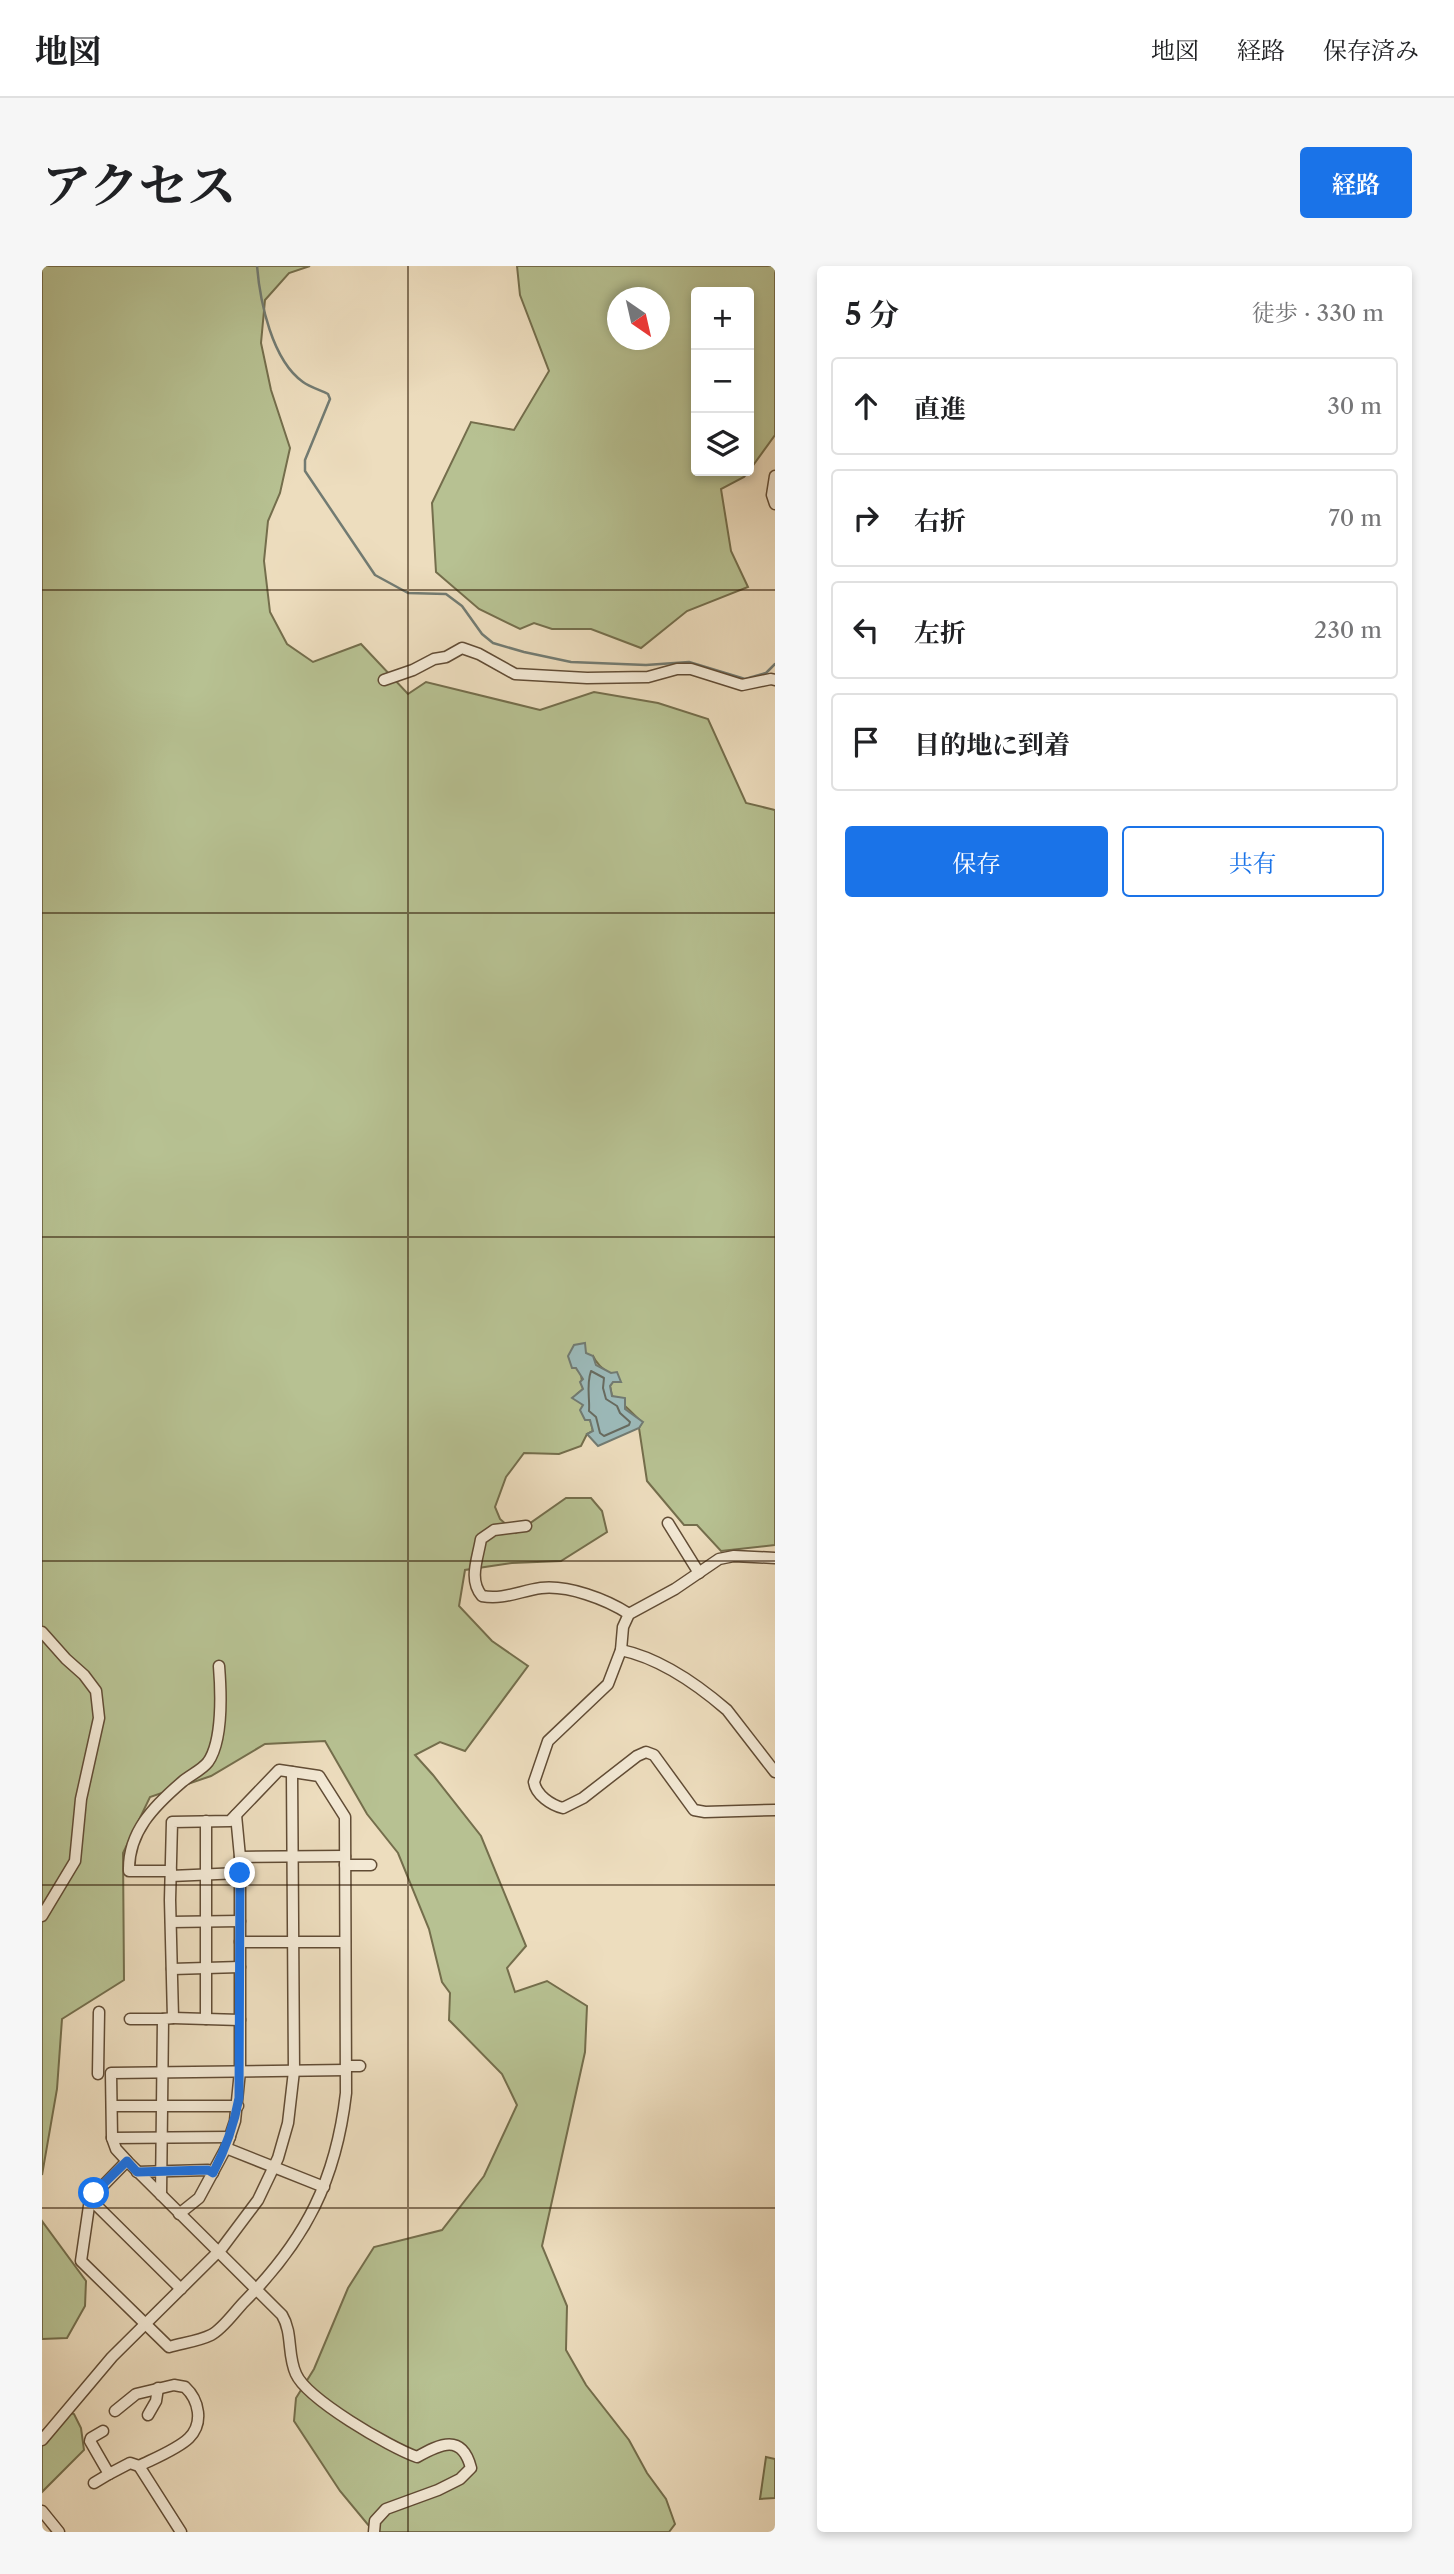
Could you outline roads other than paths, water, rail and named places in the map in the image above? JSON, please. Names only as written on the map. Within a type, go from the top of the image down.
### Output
[{"type":"street","points":[[775,476],[772,495],[775,504]]},
{"type":"street","points":[[384,680],[463,648],[515,674],[587,678],[648,677],[677,669],[691,669],[742,685],[775,680]]},
{"type":"street","points":[[668,1523],[699,1573]]},
{"type":"street","points":[[526,1526],[494,1530],[481,1539],[474,1576],[475,1584],[482,1595],[503,1597],[542,1588],[591,1595],[611,1602],[629,1614]]},
{"type":"street","points":[[775,1558],[734,1556],[719,1559],[675,1589],[629,1614],[623,1627],[621,1650],[608,1684],[548,1741],[534,1782],[539,1793],[558,1807],[571,1805],[646,1752],[654,1755],[694,1810],[775,1810]]},
{"type":"street","points":[[42,1632],[96,1691],[99,1718],[81,1799],[75,1861],[42,1916]]},
{"type":"street","points":[[621,1650],[667,1668],[717,1702],[727,1710],[775,1772]]},
{"type":"street","points":[[219,1666],[222,1703],[214,1751],[207,1763],[182,1782],[140,1825],[128,1852],[129,1871],[171,1874],[240,1873]]},
{"type":"street","points":[[127,2161],[90,2199],[81,2261],[169,2347],[213,2335],[282,2261],[306,2225],[324,2187],[337,2150],[342,2125],[346,2068],[344,1814],[319,1776],[279,1770],[230,1821],[172,1822],[172,1969],[163,2071],[161,2196]]},
{"type":"street","points":[[42,2440],[87,2385],[218,2253],[258,2200],[274,2168],[288,2123],[294,2071],[292,1772]]},
{"type":"street","points":[[179,2214],[199,2198],[213,2173],[228,2142],[238,2106],[240,1857],[236,1815]]},
{"type":"street","points":[[206,1821],[206,2019]]},
{"type":"street","points":[[240,1857],[345,1861],[371,1865]]},
{"type":"street","points":[[171,1922],[240,1921]]},
{"type":"street","points":[[240,1942],[345,1942]]},
{"type":"street","points":[[172,1969],[240,1968]]},
{"type":"street","points":[[99,2012],[92,2074],[294,2071],[360,2066]]},
{"type":"street","points":[[130,2019],[240,2020]]},
{"type":"street","points":[[111,2073],[112,2138],[116,2150],[286,2320],[294,2369],[307,2389],[396,2449],[417,2457],[437,2446],[450,2444],[461,2449],[468,2459],[471,2468],[460,2479],[386,2509],[375,2521],[374,2532]]},
{"type":"street","points":[[111,2106],[238,2106]]},
{"type":"street","points":[[112,2138],[162,2137],[228,2142],[274,2168],[324,2187]]},
{"type":"street","points":[[137,2172],[208,2170],[213,2173]]},
{"type":"street","points":[[90,2199],[181,2289]]},
{"type":"street","points":[[115,2412],[136,2393],[181,2386],[190,2391],[198,2409],[197,2423],[189,2438],[139,2466]]},
{"type":"street","points":[[148,2415],[156,2401],[158,2388]]},
{"type":"street","points":[[103,2431],[90,2441],[109,2474]]},
{"type":"street","points":[[94,2483],[130,2463],[139,2466],[181,2532]]},
{"type":"street","points":[[42,2511],[59,2532]]},
{"type":"water","points":[[585,1343],[586,1353],[593,1356],[596,1365],[611,1373],[617,1372],[621,1382],[613,1382],[610,1386],[612,1396],[625,1398],[625,1409],[643,1422],[639,1428],[598,1446],[587,1434],[593,1431],[590,1420],[585,1420],[580,1410],[583,1405],[572,1398],[583,1389],[580,1382],[583,1379],[576,1368],[572,1368],[568,1356],[574,1345]]},
{"type":"waterway","points":[[257,266],[265,313],[283,360],[303,382],[328,394],[330,399],[305,460],[305,471],[375,575],[408,593],[446,594],[462,606],[482,634],[493,643],[524,652],[571,662],[646,665],[689,662],[745,679],[766,673],[775,664]]}]
